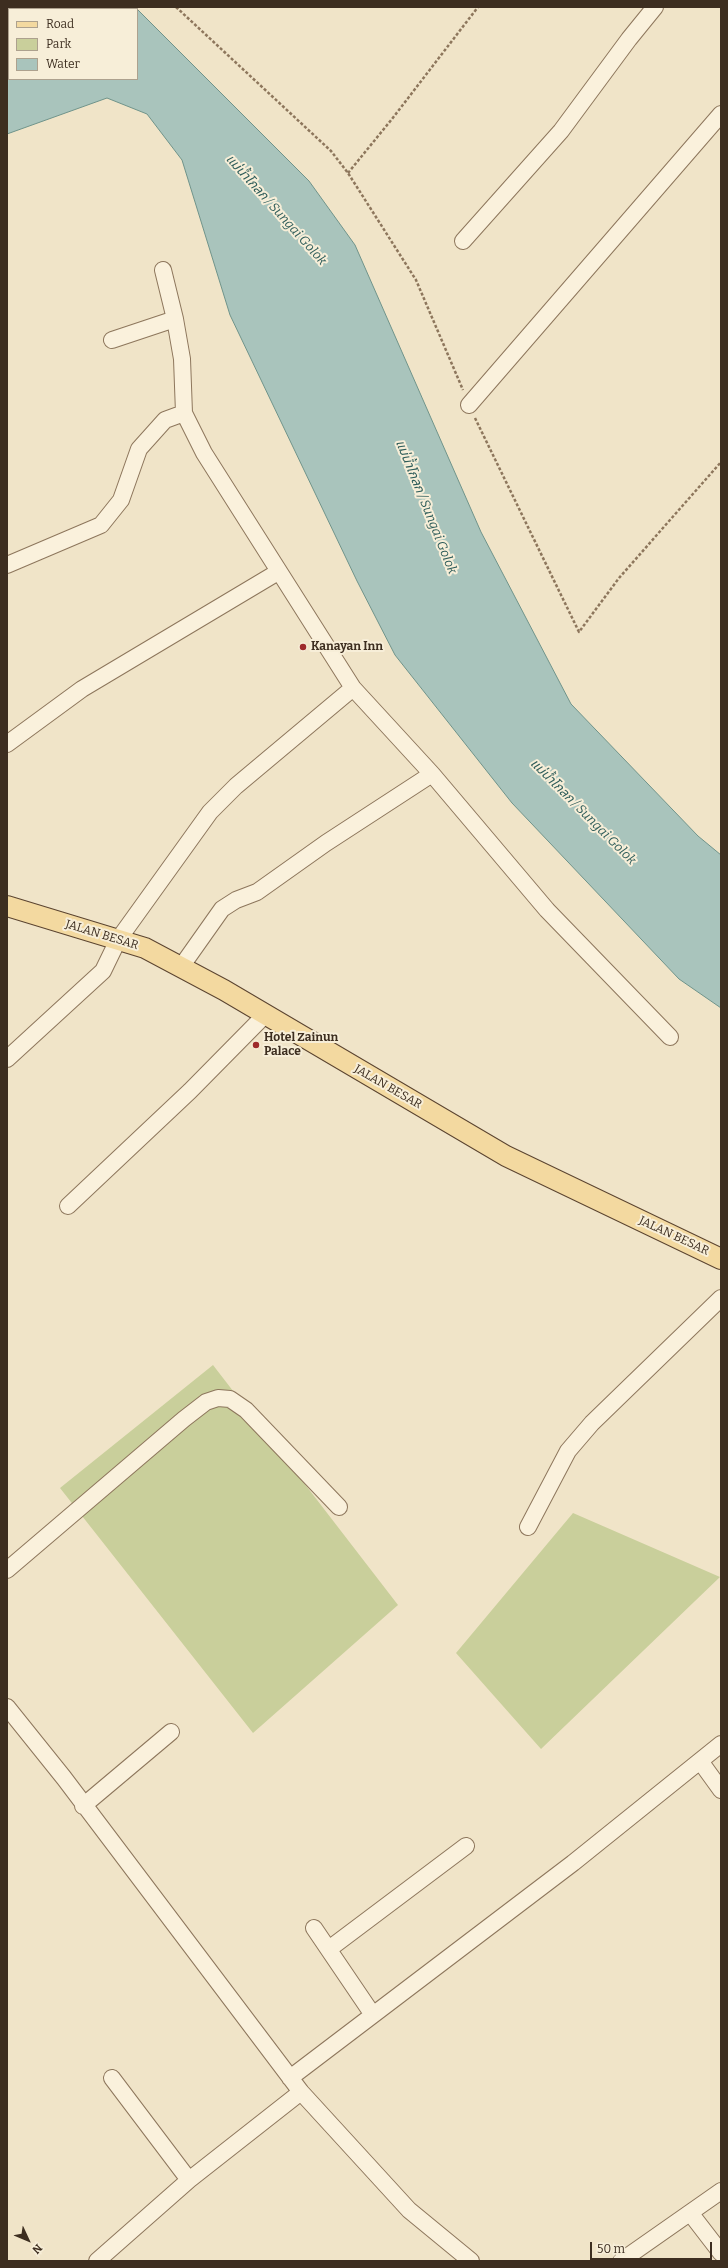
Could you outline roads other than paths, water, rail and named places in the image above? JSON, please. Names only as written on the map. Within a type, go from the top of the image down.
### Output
[{"type":"main road","name":"JALAN BESAR","points":[[7,906],[145,948],[266,1015],[506,1156],[721,1258]]},
{"type":"street","points":[[463,241],[561,130],[629,39],[655,7]]},
{"type":"street","points":[[469,405],[721,114]]},
{"type":"street","points":[[163,270],[175,319],[182,359],[184,413],[204,452],[278,572],[353,688],[432,774],[547,910],[670,1037]]},
{"type":"street","points":[[112,340],[175,319]]},
{"type":"street","points":[[7,565],[101,525],[121,500],[139,449],[165,420],[184,413]]},
{"type":"street","points":[[7,744],[82,689],[278,572]]},
{"type":"street","points":[[7,1059],[103,971],[118,940],[210,812],[236,786],[353,688]]},
{"type":"street","points":[[181,967],[222,909],[236,900],[257,892],[326,843],[432,774]]},
{"type":"street","points":[[68,1206],[190,1091],[266,1015]]},
{"type":"street","points":[[528,1527],[568,1451],[592,1423],[721,1298]]},
{"type":"street","points":[[7,1570],[184,1418],[206,1402],[218,1398],[230,1399],[246,1410],[339,1507]]},
{"type":"street","points":[[7,1707],[301,2092],[409,2210],[471,2261]]},
{"type":"street","points":[[83,1806],[171,1732]]},
{"type":"street","points":[[290,2078],[574,1863],[721,1744]]},
{"type":"street","points":[[700,1761],[721,1790]]},
{"type":"street","points":[[329,1949],[466,1846]]},
{"type":"street","points":[[314,1928],[373,2015]]},
{"type":"street","points":[[112,2078],[190,2180]]},
{"type":"street","points":[[98,2261],[190,2180],[301,2092]]},
{"type":"street","points":[[621,2261],[691,2214],[721,2190]]},
{"type":"street","points":[[691,2214],[721,2254]]},
{"type":"water","name":"แม่น้ำโกลก / Sungai Golok","points":[[7,7],[135,7],[136,8],[8,8],[8,80],[138,80],[138,10],[309,181],[355,245],[481,532],[571,704],[698,836],[721,855],[721,1008],[679,979],[512,803],[395,655],[357,581],[230,315],[182,160],[147,114],[107,98],[7,134]]},
{"type":"place","name":"Kanayan Inn","points":[[303,647]]},
{"type":"place","name":"Hotel Zainun Palace","points":[[256,1045]]}]
